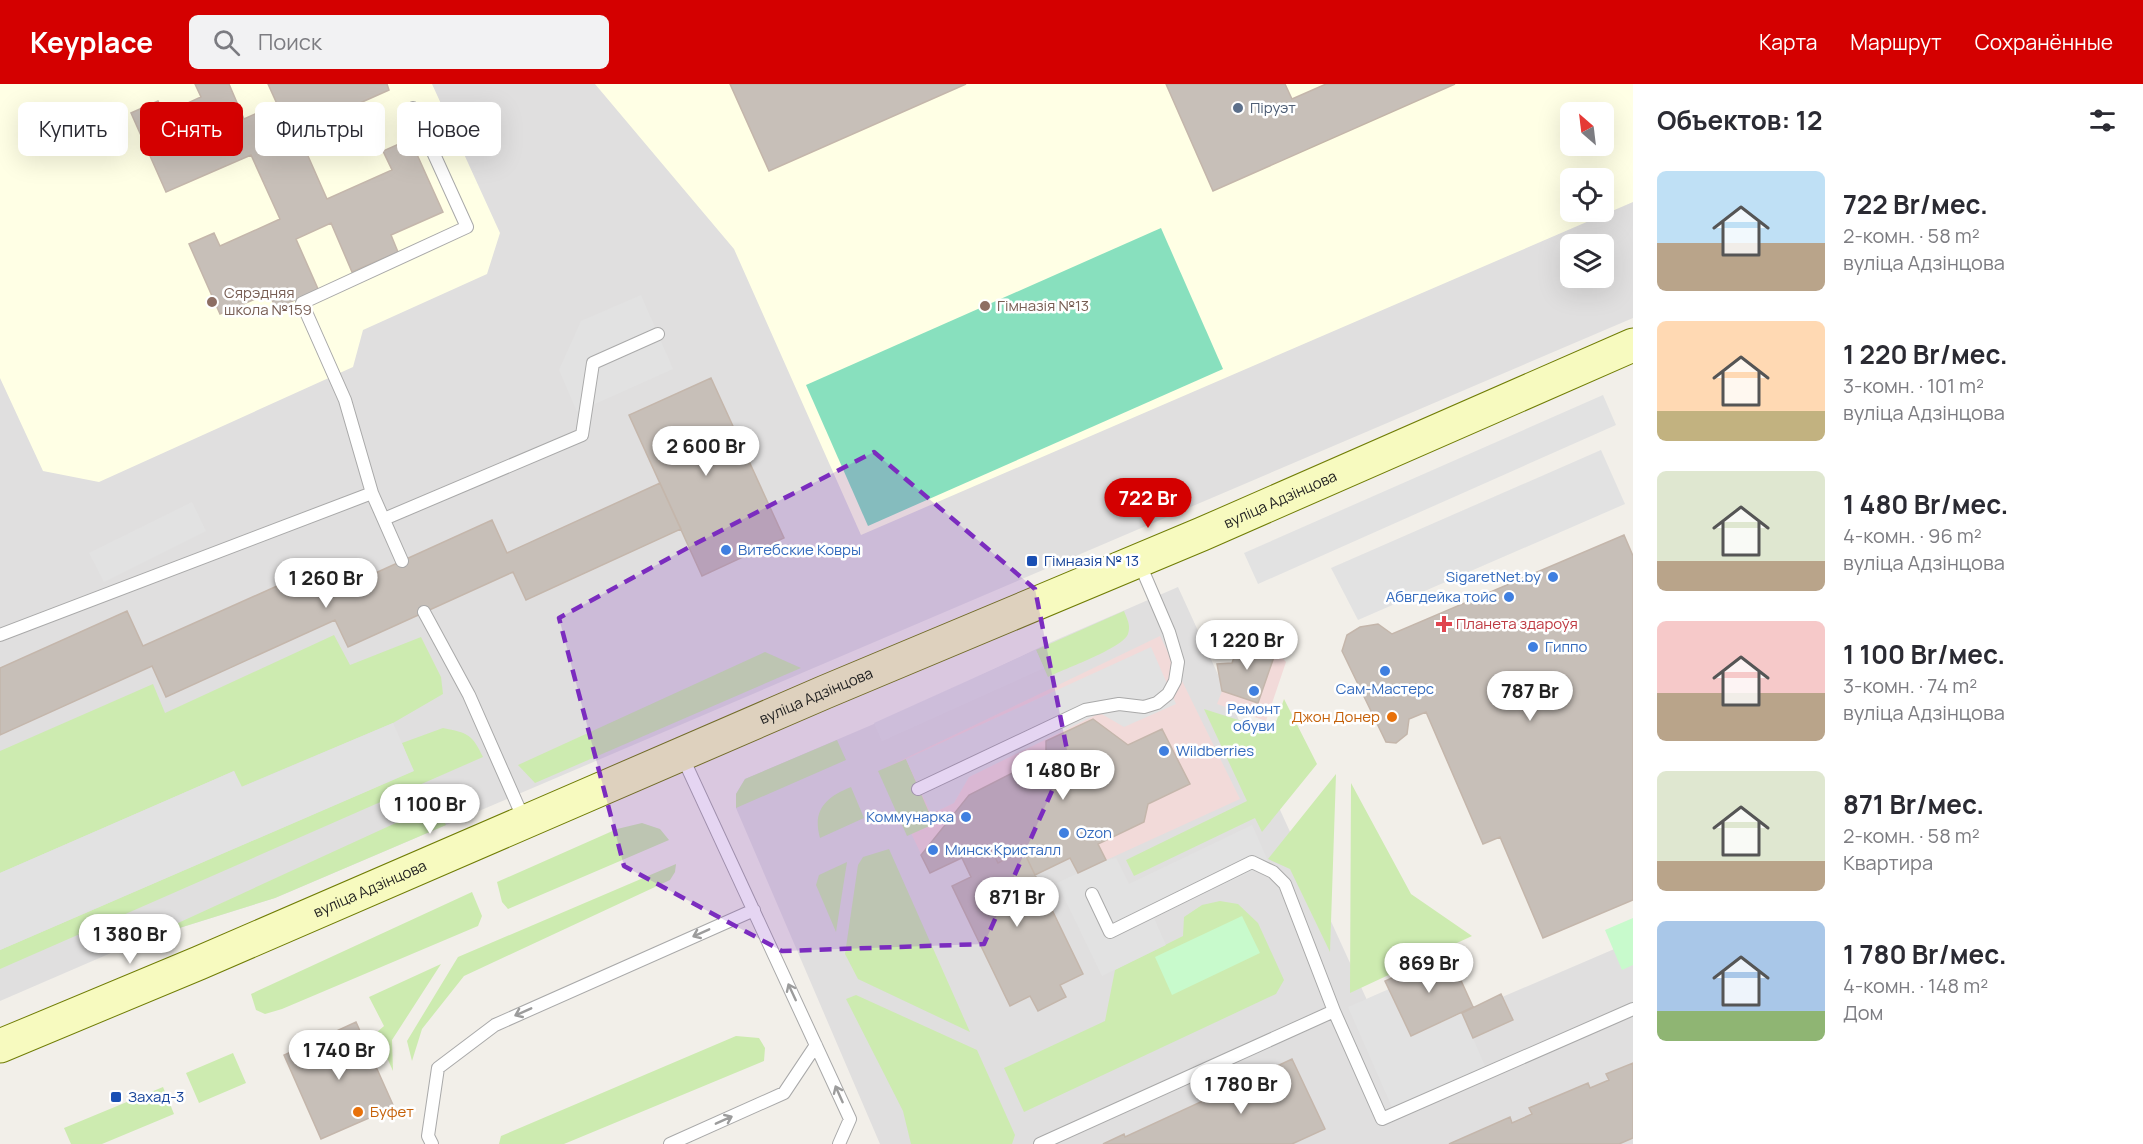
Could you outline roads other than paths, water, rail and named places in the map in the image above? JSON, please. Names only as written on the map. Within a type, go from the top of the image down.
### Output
[{"type":"main road","name":"вуліца Адзінцова","points":[[0,1046],[1138,561],[1633,345]]},
{"type":"lane","points":[[402,561],[372,493],[345,399],[302,303],[466,227],[434,156]]},
{"type":"lane","points":[[384,519],[582,435],[593,363],[658,334]]},
{"type":"lane","points":[[0,635],[372,493]]},
{"type":"lane","points":[[918,789],[1085,710],[1119,704],[1144,707],[1157,703],[1168,694],[1175,681],[1179,662],[1169,632],[1138,561]]},
{"type":"lane","points":[[424,612],[469,695],[526,823]]},
{"type":"lane","points":[[682,756],[850,1119],[839,1144]]},
{"type":"lane","points":[[1092,894],[1110,933],[1252,862],[1273,872],[1285,884],[1334,1011],[1382,1119],[1633,1009]]},
{"type":"lane","points":[[432,1144],[428,1136],[438,1068],[495,1025],[754,910]]},
{"type":"lane","points":[[1040,1144],[1334,1011]]},
{"type":"lane","points":[[670,1144],[784,1093],[816,1045]]},
{"type":"place","name":"Піруэт","points":[[1238,108]]},
{"type":"place","name":"Сярэдняя школа №159","points":[[212,302]]},
{"type":"place","name":"Гімназія №13","points":[[985,306]]},
{"type":"place","name":"Витебские Ковры","points":[[726,550]]},
{"type":"place","name":"Гімназія № 13","points":[[1032,561]]},
{"type":"place","name":"SigaretNet.by","points":[[1553,577]]},
{"type":"place","name":"Абвгдейка тойс","points":[[1509,597]]},
{"type":"place","name":"Планета здароўя","points":[[1444,624]]},
{"type":"place","name":"Гиппо","points":[[1533,647]]},
{"type":"place","name":"Сам-Мастерс","points":[[1385,671]]},
{"type":"place","name":"Ремонт обуви","points":[[1254,691]]},
{"type":"place","name":"Джон Донер","points":[[1392,717]]},
{"type":"place","name":"Wildberries","points":[[1164,751]]},
{"type":"place","name":"Коммунарка","points":[[966,817]]},
{"type":"place","name":"Ozon","points":[[1064,833]]},
{"type":"place","name":"Минск Кристалл","points":[[933,850]]},
{"type":"place","name":"Захад-3","points":[[116,1097]]},
{"type":"place","name":"Буфет","points":[[358,1112]]}]
